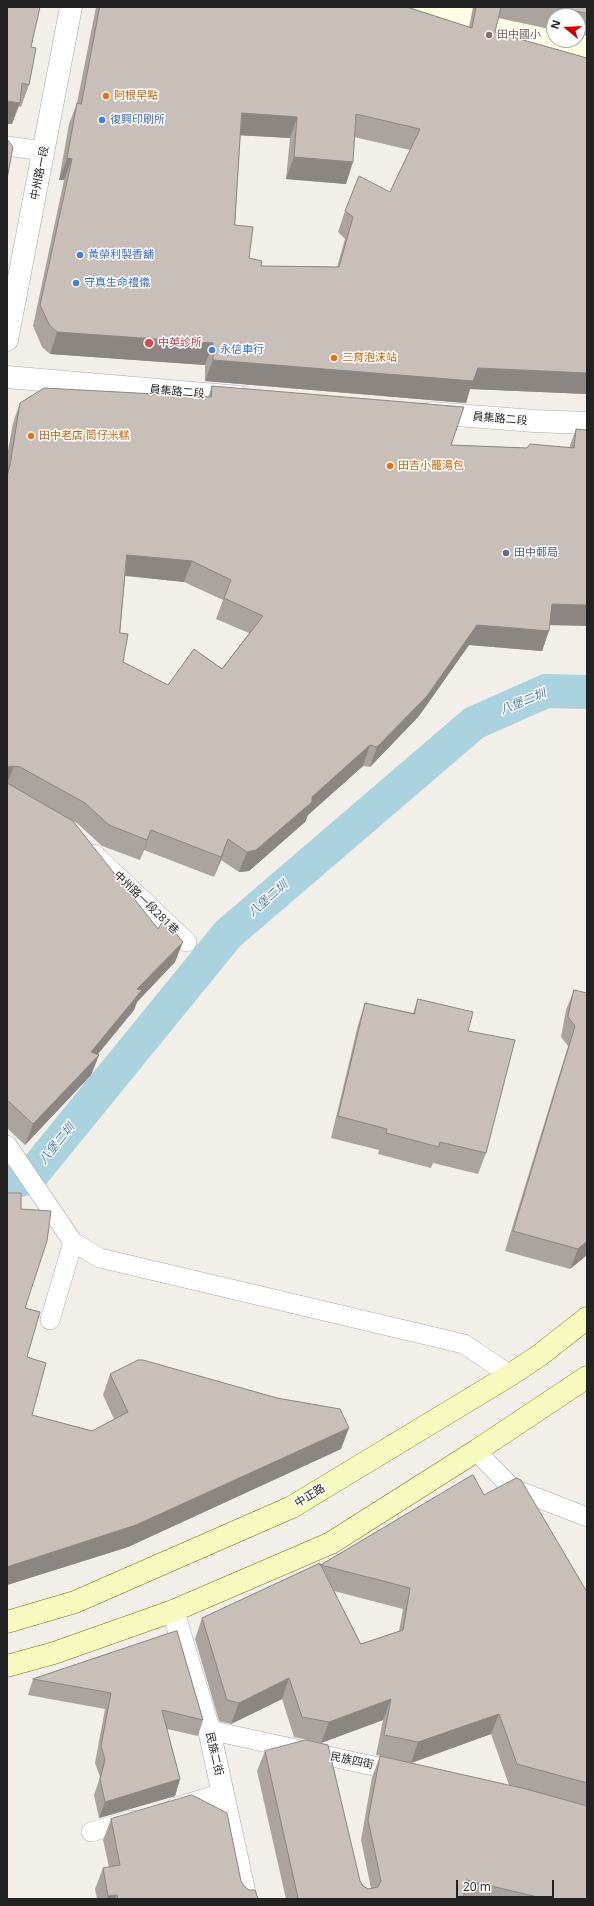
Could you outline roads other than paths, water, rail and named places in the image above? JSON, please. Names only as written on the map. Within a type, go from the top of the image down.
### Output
[{"type":"main road","name":"中正路","points":[[7,1622],[75,1602],[292,1507],[510,1375],[540,1355],[587,1318]]},
{"type":"main road","points":[[7,1666],[54,1653],[173,1611],[332,1543],[476,1451],[587,1377]]},
{"type":"street","name":"中州路一段","points":[[7,340],[71,7]]},
{"type":"street","name":"員集路二段","points":[[7,377],[260,399]]},
{"type":"street","name":"員集路二段","points":[[409,411],[534,421],[587,423]]},
{"type":"street","name":"民族二街","points":[[173,1611],[209,1730],[246,1899]]},
{"type":"lane","points":[[7,146],[44,150]]},
{"type":"lane","name":"中州路一段281巷","points":[[84,844],[187,942]]},
{"type":"lane","points":[[8,1146],[73,1242],[100,1258],[464,1344],[510,1375]]},
{"type":"lane","points":[[50,1320],[73,1242]]},
{"type":"lane","points":[[476,1451],[512,1488],[587,1517]]},
{"type":"lane","name":"民族四街","points":[[209,1730],[422,1776]]},
{"type":"lane","points":[[330,1756],[335,1779]]},
{"type":"lane","points":[[91,1832],[222,1793]]},
{"type":"waterway","name":"八堡二圳","points":[[7,1184],[30,1177],[228,934],[474,723],[546,691],[587,692]]},
{"type":"place","name":"田中國小","points":[[489,35]]},
{"type":"place","name":"阿根早點","points":[[106,96]]},
{"type":"place","name":"復興印刷所","points":[[102,120]]},
{"type":"place","name":"黃榮利製香舖","points":[[80,255]]},
{"type":"place","name":"守真生命禮儀","points":[[76,283]]},
{"type":"place","name":"中英診所","points":[[149,343]]},
{"type":"place","name":"永信車行","points":[[212,350]]},
{"type":"place","name":"三育泡沫站","points":[[334,358]]},
{"type":"place","name":"田中老店 筒仔米糕","points":[[31,436]]},
{"type":"place","name":"田吉小籠湯包","points":[[390,466]]},
{"type":"place","name":"田中郵局","points":[[506,553]]}]
